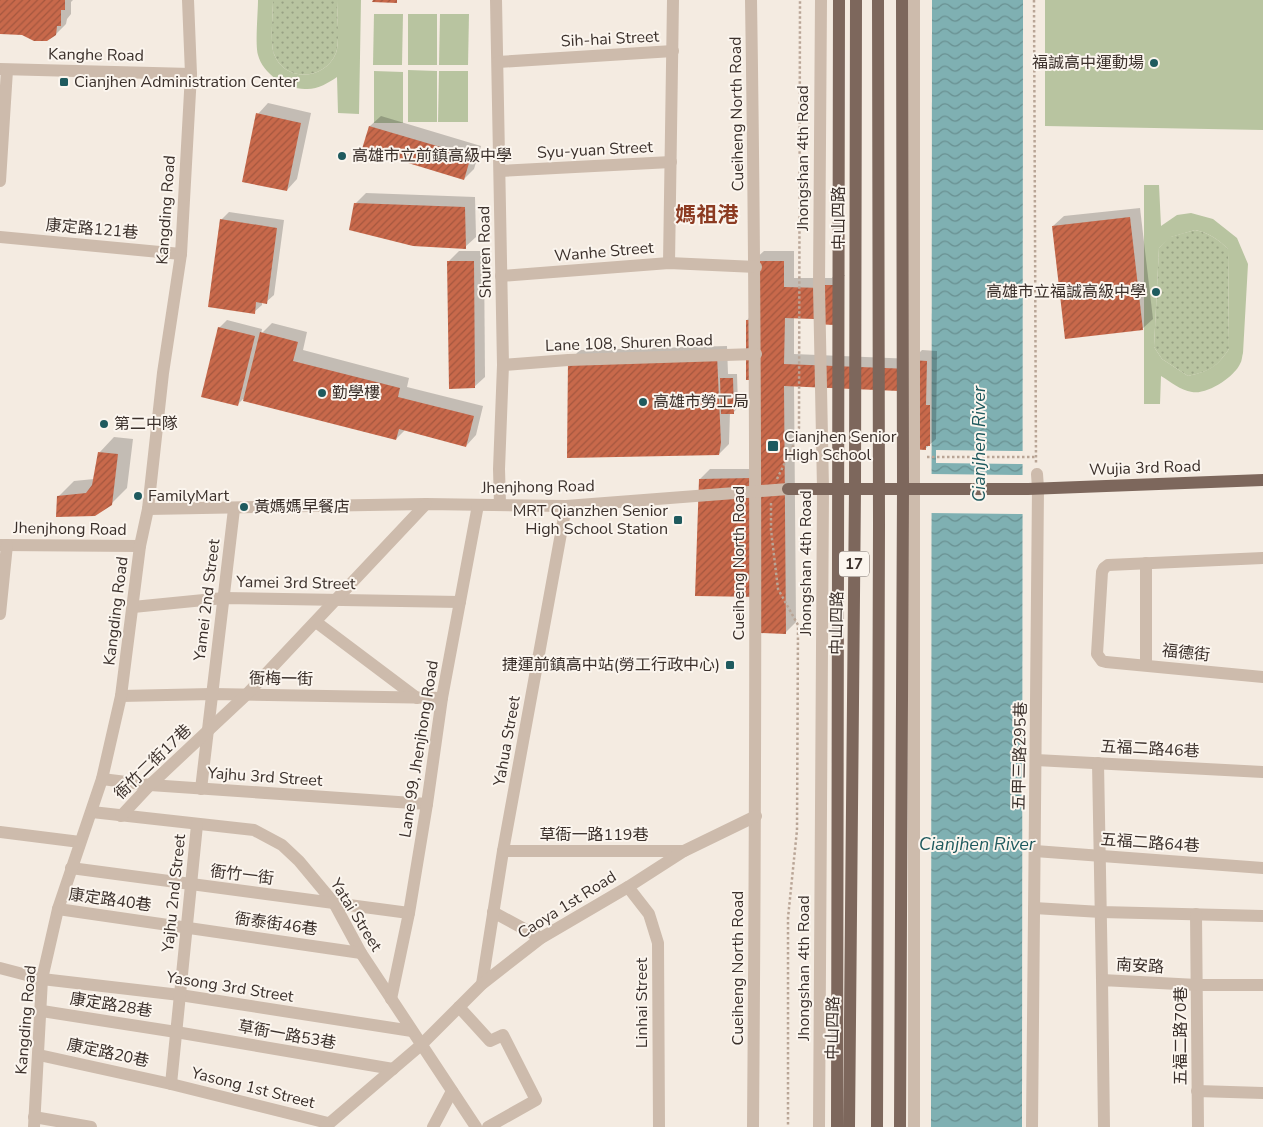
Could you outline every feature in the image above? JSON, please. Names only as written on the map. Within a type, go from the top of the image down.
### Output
[{"type":"main road","name":"Jhongshan 4th Road","points":[[837,1127],[839,0]]},
{"type":"main road","name":"中山四路","points":[[849,1127],[855,489],[856,0]]},
{"type":"main road","name":"17","points":[[877,1127],[878,0]]},
{"type":"main road","points":[[900,1127],[908,489],[902,0]]},
{"type":"main road","name":"Wujia 3rd Road","points":[[929,488],[1033,488],[1263,480]]},
{"type":"main road","name":"Jhenjhong Road","points":[[788,489],[929,488]]},
{"type":"street","name":"Kangding Road","points":[[34,1122],[42,1011],[42,979],[58,909],[102,779],[121,696],[140,546],[148,509],[162,372],[181,254],[190,74],[188,0]]},
{"type":"street","name":"Shuren Road","points":[[496,0],[503,365],[498,470],[500,504]]},
{"type":"street","name":"Sih-hai Street","points":[[498,62],[673,51],[673,0]]},
{"type":"street","name":"Cueiheng North Road","points":[[751,0],[756,267],[756,816],[753,1127]]},
{"type":"street","name":"Jhongshan 4th Road","points":[[819,1127],[823,489],[818,286],[820,0]]},
{"type":"street","points":[[914,0],[908,489],[914,1127]]},
{"type":"street","name":"Syu-yuan Street","points":[[500,171],[671,162],[673,51]]},
{"type":"street","name":"Kanghe Road","points":[[4,69],[190,74]]},
{"type":"street","points":[[0,181],[4,69]]},
{"type":"street","name":"Wanhe Street","points":[[501,276],[669,263],[671,162]]},
{"type":"street","name":"康定路121巷","points":[[0,237],[181,254]]},
{"type":"street","points":[[669,263],[756,267]]},
{"type":"street","name":"Lane 108, Shuren Road","points":[[503,365],[568,360],[756,354]]},
{"type":"street","name":"五甲三路295巷","points":[[1032,1127],[1036,760],[1033,488],[1037,474]]},
{"type":"street","name":"Jhenjhong Road","points":[[148,509],[426,504],[566,506],[788,489]]},
{"type":"street","name":"衙竹二街17巷","points":[[122,816],[150,785],[246,695],[426,504]]},
{"type":"street","name":"Lane 99, Jhenjhong Road","points":[[391,999],[409,913],[442,698],[478,505]]},
{"type":"street","name":"Yahua Street","points":[[482,984],[503,851],[566,506]]},
{"type":"street","name":"Yamei 2nd Street","points":[[201,789],[234,508]]},
{"type":"street","points":[[0,614],[3,545]]},
{"type":"street","name":"Jhenjhong Road","points":[[3,545],[140,546]]},
{"type":"street","points":[[1146,665],[1146,563],[1263,558]]},
{"type":"street","name":"福德街","points":[[1146,563],[1108,565],[1104,568],[1097,654],[1102,661],[1263,677]]},
{"type":"street","name":"Yamei 3rd Street","points":[[133,607],[224,598],[460,602]]},
{"type":"street","points":[[316,622],[417,698]]},
{"type":"street","name":"衙梅一街","points":[[121,696],[212,694],[442,698]]},
{"type":"street","name":"五福二路46巷","points":[[1036,760],[1263,772]]},
{"type":"street","points":[[1098,763],[1102,980]]},
{"type":"street","name":"Yajhu 3rd Street","points":[[102,779],[201,789],[427,804]]},
{"type":"street","name":"Yatai Street","points":[[92,812],[254,830],[282,845],[299,861],[334,903],[361,953],[476,1127]]},
{"type":"street","name":"Caoya 1st Road","points":[[326,1125],[421,1045],[482,984],[541,938],[628,887],[684,851],[756,816]]},
{"type":"street","name":"Yajhu 2nd Street","points":[[171,1084],[197,824]]},
{"type":"street","points":[[0,832],[80,842]]},
{"type":"street","name":"草衙一路119巷","points":[[503,851],[684,851]]},
{"type":"street","name":"五福二路64巷","points":[[1035,851],[1263,868]]},
{"type":"street","name":"衙竹一街","points":[[71,868],[409,913]]},
{"type":"street","name":"Linhai Street","points":[[628,887],[649,914],[658,943],[659,1127]]},
{"type":"street","points":[[1034,908],[1101,912],[1263,916]]},
{"type":"street","name":"康定路40巷","points":[[58,909],[186,927]]},
{"type":"street","points":[[493,912],[541,938]]},
{"type":"street","name":"五福二路70巷","points":[[1196,914],[1198,1127]]},
{"type":"street","name":"衙泰街46巷","points":[[186,927],[361,953]]},
{"type":"street","name":"Yasong 3rd Street","points":[[0,968],[42,979],[180,995],[412,1032]]},
{"type":"street","name":"南安路","points":[[1104,1127],[1102,980],[1263,986]]},
{"type":"street","points":[[459,1007],[490,1041],[503,1035],[536,1100],[488,1127]]},
{"type":"street","name":"康定路28巷","points":[[42,1011],[176,1032]]},
{"type":"street","name":"草衙一路53巷","points":[[176,1032],[393,1070]]},
{"type":"street","name":"康定路20巷","points":[[39,1055],[171,1084]]},
{"type":"street","name":"Yasong 1st Street","points":[[171,1084],[326,1125]]},
{"type":"street","points":[[433,1127],[452,1092]]},
{"type":"street","points":[[1197,1092],[1263,1093]]},
{"type":"street","points":[[34,1122],[90,1127]]},
{"type":"path","points":[[788,1127],[788,918],[797,830],[798,625],[778,590],[771,530],[771,491],[795,442],[799,428],[800,0]]},
{"type":"path","points":[[1034,0],[1037,474]]},
{"type":"path","points":[[927,457],[1036,457]]},
{"type":"green space","points":[[258,0],[273,0],[272,43],[274,54],[279,63],[286,70],[305,74],[323,69],[331,62],[336,53],[338,35],[337,0],[361,0],[359,114],[338,113],[337,77],[326,84],[309,89],[290,86],[270,74],[261,62],[257,50]]},
{"type":"green space","points":[[273,0],[337,0],[337,49],[331,62],[323,69],[314,73],[295,73],[286,70],[279,63],[274,54],[272,43]]},
{"type":"green space","name":"福誠高中運動場","points":[[1045,0],[1263,0],[1263,130],[1045,126]]},
{"type":"green space","points":[[374,14],[403,14],[402,65],[373,65]]},
{"type":"green space","points":[[408,14],[437,14],[437,65],[408,65]]},
{"type":"green space","points":[[440,14],[469,14],[468,65],[439,65]]},
{"type":"green space","points":[[408,70],[437,71],[437,122],[408,122]]},
{"type":"green space","points":[[374,71],[403,72],[403,123],[374,123]]},
{"type":"green space","points":[[439,71],[468,71],[468,122],[438,122]]},
{"type":"green space","points":[[1144,185],[1159,185],[1161,226],[1177,215],[1191,213],[1213,219],[1237,238],[1248,264],[1243,353],[1241,363],[1232,374],[1219,384],[1205,391],[1188,391],[1161,376],[1160,404],[1144,404]],"holes":[[[1195,230],[1213,237],[1228,249],[1229,349],[1212,367],[1188,376],[1162,359],[1154,347],[1159,248],[1171,237]]]},
{"type":"green space","points":[[1195,230],[1213,237],[1228,249],[1229,349],[1212,368],[1188,376],[1162,359],[1154,347],[1159,248],[1170,237]]},
{"type":"water","name":"Cianjhen River","points":[[932,0],[1023,0],[1022,1127],[931,1127]]},
{"type":"pier","points":[[936,450],[1026,451],[1026,464],[936,463]]},
{"type":"pier","points":[[930,474],[1026,475],[1026,514],[930,513]]},
{"type":"building","points":[[0,0],[65,0],[65,10],[61,10],[61,26],[57,26],[56,35],[47,41],[34,41],[22,35],[0,34]]},
{"type":"building","points":[[373,0],[397,0],[397,3],[372,2]]},
{"type":"building","points":[[256,113],[301,123],[287,191],[242,182]]},
{"type":"building","points":[[369,126],[471,156],[464,180],[362,149]]},
{"type":"building","points":[[354,203],[465,207],[466,249],[413,246],[349,230]]},
{"type":"building","points":[[1130,217],[1143,330],[1065,339],[1052,226]]},
{"type":"building","points":[[220,219],[277,228],[267,304],[256,302],[255,314],[208,307]]},
{"type":"building","points":[[447,261],[474,261],[475,388],[449,389]]},
{"type":"building","points":[[752,261],[784,261],[784,287],[823,288],[823,285],[835,285],[834,325],[814,324],[814,319],[785,318],[784,364],[910,369],[910,360],[927,361],[926,405],[930,405],[930,446],[926,446],[926,450],[909,449],[899,391],[784,386],[786,634],[760,633],[759,597],[695,596],[699,479],[751,478],[752,380],[746,380],[746,320],[752,320]]},
{"type":"building","points":[[218,327],[255,336],[238,406],[201,397]]},
{"type":"building","name":"勤學樓","points":[[260,332],[298,342],[293,361],[400,388],[398,397],[474,416],[466,447],[399,429],[396,440],[243,401]]},
{"type":"building","name":"高雄市勞工局","points":[[717,355],[721,443],[719,455],[567,458],[568,360]]},
{"type":"building","points":[[720,378],[733,378],[734,414],[721,414]]},
{"type":"building","points":[[98,452],[118,454],[112,505],[95,516],[56,517],[57,496],[86,493],[92,485]]},
{"type":"place","name":"福誠高中運動場","points":[[1154,63]]},
{"type":"place","name":"Cianjhen Administration Center","points":[[64,82]]},
{"type":"place","name":"高雄市立前鎮高級中學","points":[[342,156]]},
{"type":"place","name":"高雄市立福誠高級中學","points":[[1156,292]]},
{"type":"place","name":"勤學樓","points":[[322,393]]},
{"type":"place","name":"高雄市勞工局","points":[[643,402]]},
{"type":"place","name":"第二中隊","points":[[104,424]]},
{"type":"place","name":"Cianjhen Senior High School","points":[[773,446]]},
{"type":"place","name":"FamilyMart","points":[[138,496]]},
{"type":"place","name":"黃媽媽早餐店","points":[[244,507]]},
{"type":"place","name":"MRT Qianzhen Senior High School Station","points":[[678,520]]},
{"type":"place","name":"捷運前鎮高中站(勞工行政中心)","points":[[730,665]]},
{"type":"district","name":"媽祖港","points":[[707,215]]}]
